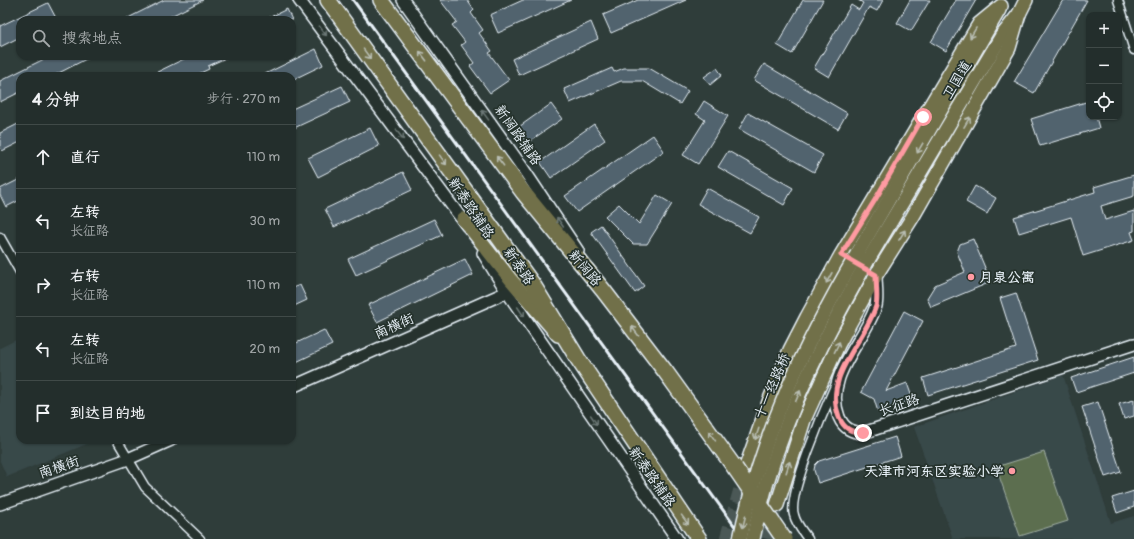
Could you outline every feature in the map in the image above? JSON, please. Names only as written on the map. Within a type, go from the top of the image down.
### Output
[{"type":"highway","name":"新泰路","points":[[328,0],[533,285],[578,359],[699,539]]},
{"type":"highway","name":"新阔路","points":[[381,0],[523,192],[603,290],[741,466],[784,539]]},
{"type":"main road","name":"卫国道","points":[[863,257],[1001,37],[1019,14],[1026,0]]},
{"type":"main road","points":[[741,466],[790,350],[841,255],[979,24],[1003,2]]},
{"type":"main road","name":"卫国道","points":[[863,257],[989,30],[1003,2]]},
{"type":"main road","points":[[776,505],[790,460],[817,390],[838,345],[876,275],[912,218],[1009,48],[1019,14]]},
{"type":"main road","points":[[463,219],[511,280],[578,359]]},
{"type":"main road","name":"十一经路桥","points":[[753,539],[766,486],[792,410],[815,356],[863,257]]},
{"type":"main road","name":"十一经路桥","points":[[740,539],[756,478],[780,405],[815,330],[863,257]]},
{"type":"street","name":"新泰路辅路","points":[[299,0],[463,219],[507,292],[677,539]]},
{"type":"street","name":"新阔路辅路","points":[[403,0],[522,167],[603,290]]},
{"type":"street","points":[[1118,0],[1134,50]]},
{"type":"street","points":[[0,237],[16,265]]},
{"type":"street","points":[[841,255],[876,275]]},
{"type":"street","name":"长征路","points":[[876,275],[876,306],[836,382],[836,407],[841,422],[848,429],[863,433],[1134,344]]},
{"type":"street","name":"南横街","points":[[296,385],[507,292]]},
{"type":"street","points":[[808,539],[793,514],[794,496],[820,419],[836,382]]},
{"type":"street","points":[[119,444],[145,487],[200,539]]},
{"type":"street","name":"南横街","points":[[0,504],[128,459],[162,444]]},
{"type":"shaded area","points":[[16,340],[16,444],[87,444],[7,477],[0,461],[0,348]]},
{"type":"shaded area","name":"天津市河东区实验小学","points":[[1063,375],[1111,523],[1134,516],[1134,539],[953,539],[914,427]]},
{"type":"green space","points":[[1044,452],[1068,521],[1020,536],[996,467]]},
{"type":"building","points":[[164,0],[203,0],[171,16],[132,16]]},
{"type":"building","points":[[440,0],[467,0],[474,10],[471,13],[483,30],[479,33],[492,51],[489,53],[509,80],[490,93],[470,66],[474,63],[461,45],[465,42],[452,25],[457,22]]},
{"type":"building","points":[[523,0],[571,0],[498,33],[490,15]]},
{"type":"building","points":[[638,0],[686,0],[611,33],[603,15]]},
{"type":"building","points":[[803,0],[823,0],[792,54],[777,45]]},
{"type":"building","points":[[858,0],[883,0],[877,11],[869,7],[829,77],[814,68],[851,5],[859,10],[863,3]]},
{"type":"building","points":[[910,0],[930,0],[911,31],[897,23]]},
{"type":"building","points":[[956,0],[976,0],[946,51],[931,42]]},
{"type":"building","points":[[1063,0],[1087,0],[1034,93],[1014,82]]},
{"type":"building","points":[[48,3],[55,16],[21,16]]},
{"type":"building","points":[[287,9],[290,16],[272,16]]},
{"type":"building","points":[[16,18],[16,39],[0,47],[0,26]]},
{"type":"building","points":[[591,22],[598,39],[519,75],[512,59]]},
{"type":"building","points":[[316,49],[323,65],[296,78],[296,72],[269,72],[296,60]]},
{"type":"building","points":[[42,60],[84,60],[61,72],[18,72]]},
{"type":"building","points":[[182,60],[221,60],[208,66],[209,69],[203,72],[157,72]]},
{"type":"building","points":[[764,64],[847,113],[838,129],[754,80]]},
{"type":"building","points":[[612,68],[614,72],[624,68],[649,68],[688,91],[680,104],[642,81],[621,81],[570,103],[564,89]]},
{"type":"building","points":[[717,68],[722,75],[710,85],[704,77]]},
{"type":"building","points":[[16,73],[16,94],[0,102],[0,81]]},
{"type":"building","points":[[342,86],[350,102],[296,127],[296,107]]},
{"type":"building","points":[[704,101],[728,116],[698,164],[683,155],[705,120],[696,114]]},
{"type":"building","points":[[1086,102],[1086,120],[1097,120],[1099,128],[1040,146],[1031,119]]},
{"type":"building","points":[[551,104],[562,119],[527,143],[516,129]]},
{"type":"building","points":[[748,113],[823,155],[814,172],[739,129]]},
{"type":"building","points":[[594,124],[605,140],[551,178],[540,162]]},
{"type":"building","points":[[16,125],[16,144],[2,151],[0,146],[0,133]]},
{"type":"building","points":[[370,128],[379,146],[318,177],[308,158]]},
{"type":"building","points":[[653,135],[664,151],[577,212],[565,196]]},
{"type":"building","points":[[728,151],[793,188],[784,205],[718,167]]},
{"type":"building","points":[[403,172],[412,190],[334,227],[325,209]]},
{"type":"building","points":[[1134,175],[1134,196],[1101,206],[1105,220],[1134,211],[1134,231],[1131,232],[1134,240],[1083,256],[1071,217],[1019,233],[1014,217],[1095,192],[1094,187]]},
{"type":"building","points":[[16,181],[16,202],[6,207],[0,195],[0,189]]},
{"type":"building","points":[[975,186],[996,198],[987,214],[966,202]]},
{"type":"building","points":[[707,188],[759,217],[750,233],[698,204]]},
{"type":"building","points":[[657,195],[672,204],[647,244],[633,244],[605,216],[619,204],[639,224]]},
{"type":"building","points":[[434,219],[442,235],[356,275],[348,259]]},
{"type":"building","points":[[601,225],[644,286],[635,293],[591,232]]},
{"type":"building","name":"月泉公寓","points":[[973,239],[991,282],[931,307],[927,298],[935,285],[965,272],[957,252],[960,244]]},
{"type":"building","points":[[465,259],[473,275],[377,322],[368,305]]},
{"type":"building","points":[[300,285],[307,300],[296,305],[296,286]]},
{"type":"building","points":[[1016,293],[1038,360],[928,395],[923,378],[1016,348],[1000,298]]},
{"type":"building","points":[[904,311],[923,321],[886,391],[907,383],[913,400],[878,412],[874,399],[861,392]]},
{"type":"building","points":[[324,330],[332,345],[296,362],[296,343]]},
{"type":"building","points":[[1134,357],[1134,373],[1076,392],[1071,378]]},
{"type":"building","points":[[1134,400],[1134,416],[1124,419],[1119,404]]},
{"type":"building","points":[[1098,402],[1121,472],[1105,477],[1082,407]]},
{"type":"building","points":[[895,437],[901,456],[818,483],[814,470],[815,465],[819,461]]},
{"type":"building","points":[[1134,491],[1134,507],[1117,513],[1112,498]]},
{"type":"tunnel","points":[[726,539],[745,471]]},
{"type":"tunnel","points":[[767,539],[777,505]]},
{"type":"railway","points":[[353,0],[744,539]]},
{"type":"place","name":"月泉公寓","points":[[971,277]]},
{"type":"place","name":"天津市河东区实验小学","points":[[1012,471]]},
{"type":"route","points":[[863,433],[848,429],[841,422],[836,407],[836,382],[876,306],[876,275],[841,255],[923,117]]}]
